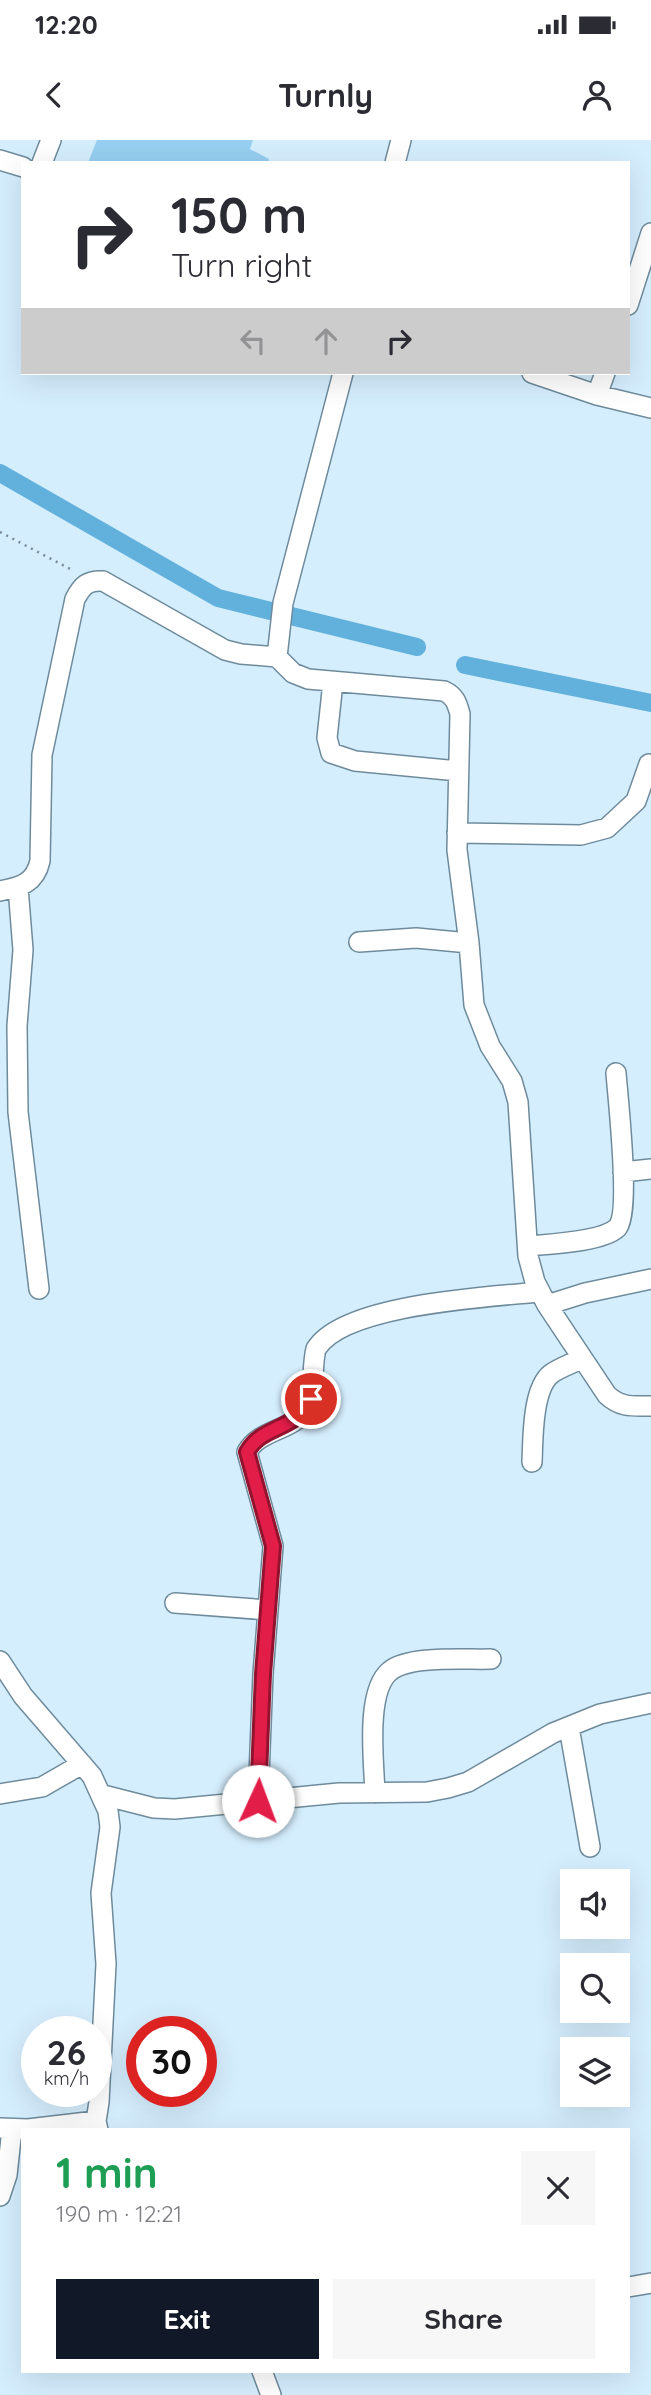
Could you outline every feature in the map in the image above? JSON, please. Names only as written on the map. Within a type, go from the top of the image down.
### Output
[{"type":"street","points":[[43,161],[51,140]]},
{"type":"street","points":[[396,161],[401,140]]},
{"type":"street","points":[[0,160],[21,166]]},
{"type":"street","points":[[630,299],[651,233]]},
{"type":"street","points":[[342,375],[283,603],[277,650],[293,673],[333,682],[444,691],[452,695],[460,714],[457,850],[474,1005],[490,1046],[512,1081],[518,1102],[528,1246],[543,1298],[607,1395],[616,1404],[626,1407],[651,1406]]},
{"type":"street","points":[[538,375],[597,395],[651,408]]},
{"type":"street","points":[[597,395],[604,375]]},
{"type":"street","points":[[39,1289],[18,1112],[18,1026],[23,950],[9,889],[29,883],[37,873],[40,861],[42,755],[75,599],[82,586],[92,580],[103,581],[225,650],[241,654],[277,650]]},
{"type":"street","points":[[333,682],[327,738],[331,753],[355,761],[458,771]]},
{"type":"street","points":[[457,833],[581,835],[607,828],[636,801],[649,764]]},
{"type":"street","points":[[359,942],[416,938],[469,943]]},
{"type":"street","points":[[528,1246],[601,1236],[616,1229],[621,1222],[624,1200],[616,1073]]},
{"type":"street","points":[[623,1172],[651,1169]]},
{"type":"street","points":[[258,1801],[263,1674],[273,1546],[247,1452],[258,1438],[298,1419],[305,1412],[311,1399],[314,1359],[320,1342],[339,1328],[382,1313],[473,1298],[543,1298],[585,1293],[651,1279]]},
{"type":"street","points":[[532,1462],[536,1410],[542,1387],[552,1373],[581,1359]]},
{"type":"street","points":[[175,1603],[268,1610]]},
{"type":"street","points":[[375,1793],[373,1718],[379,1689],[385,1676],[391,1670],[416,1662],[491,1659]]},
{"type":"street","points":[[0,1661],[23,1696],[82,1764],[103,1795],[110,1827],[100,1893],[106,1964],[97,2126],[6,2128],[7,2175],[0,2196]]},
{"type":"street","points":[[103,1795],[153,1808],[176,1809],[339,1793],[427,1792],[468,1782],[569,1727],[600,1714],[651,1703]]},
{"type":"street","points":[[569,1727],[590,1847]]},
{"type":"street","points":[[0,1794],[42,1787],[82,1764]]},
{"type":"street","points":[[630,2287],[651,2283]]},
{"type":"street","points":[[263,2373],[271,2395]]},
{"type":"path","points":[[0,532],[92,580]]},
{"type":"shaded area","points":[[97,140],[253,140],[250,149],[269,159],[268,161],[89,161]]},
{"type":"waterway","points":[[0,473],[218,598],[417,647]]},
{"type":"waterway","points":[[465,665],[651,703]]},
{"type":"route","points":[[258,1801],[263,1674],[273,1546],[247,1452],[258,1438],[298,1419],[311,1399]]}]
